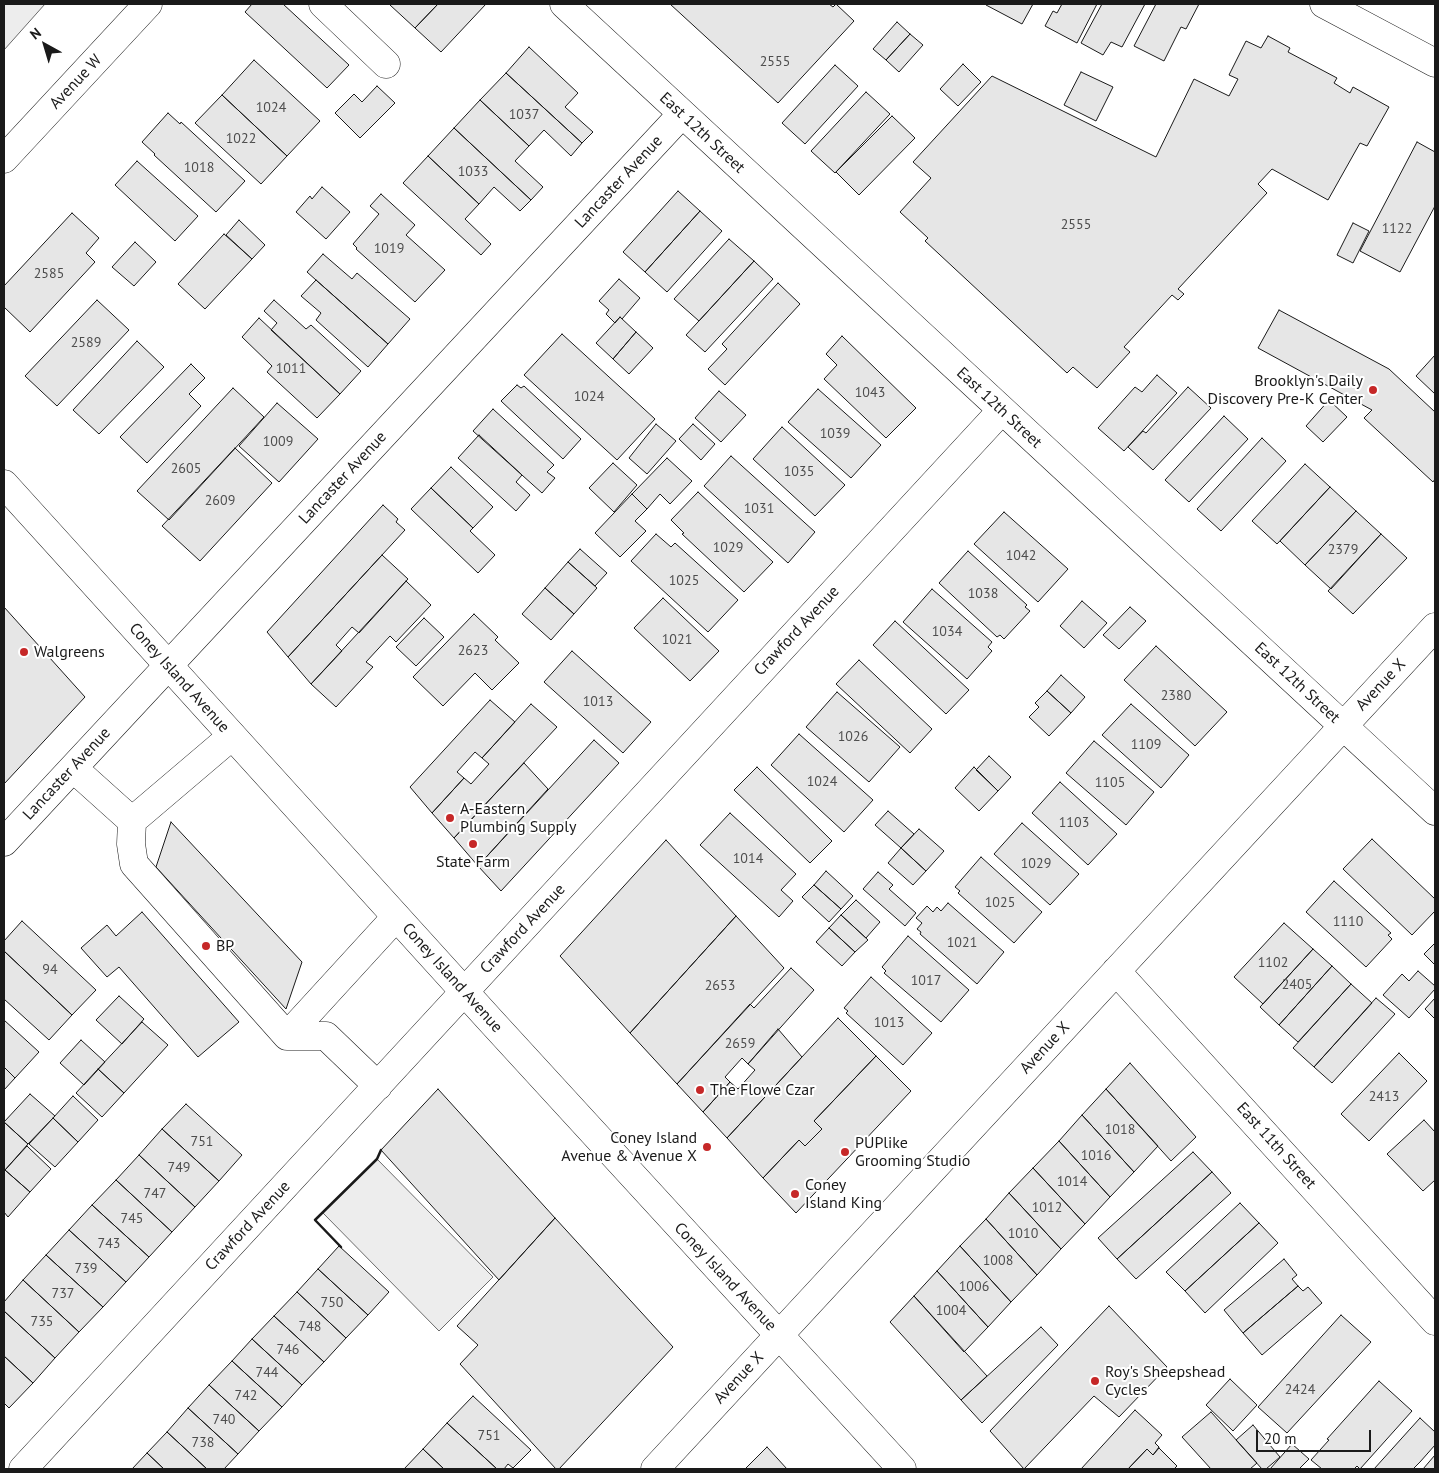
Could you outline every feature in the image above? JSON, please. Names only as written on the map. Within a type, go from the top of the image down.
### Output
[{"type":"street","name":"Avenue W","points":[[4,160],[148,4]]},
{"type":"street","points":[[323,4],[386,64]]},
{"type":"street","name":"East 12th Street","points":[[564,4],[1435,811]]},
{"type":"street","points":[[1324,4],[1435,63]]},
{"type":"street","name":"Lancaster Avenue","points":[[4,842],[682,114]]},
{"type":"street","name":"Crawford Avenue","points":[[23,1469],[1002,410]]},
{"type":"street","name":"Coney Island Avenue","points":[[4,484],[464,992],[902,1469]]},
{"type":"street","name":"Avenue X","points":[[655,1469],[1435,627]]},
{"type":"street","points":[[232,736],[132,822],[131,844],[134,864],[287,1036],[326,1036],[378,1086]]},
{"type":"street","points":[[73,768],[132,822]]},
{"type":"street","points":[[287,1036],[396,917]]},
{"type":"street","name":"East 11th Street","points":[[1116,971],[1435,1321]]},
{"type":"shaded area","points":[[4,4],[45,4],[4,50]]},
{"type":"shaded area","points":[[377,1159],[493,1277],[439,1331],[323,1213]]},
{"type":"building","points":[[252,4],[283,4],[349,65],[327,88],[245,12]]},
{"type":"building","points":[[391,4],[438,4],[415,28]]},
{"type":"building","points":[[438,4],[486,4],[441,52],[415,28]]},
{"type":"building","points":[[670,4],[829,4],[833,7],[836,4],[854,21],[778,103]]},
{"type":"building","points":[[986,4],[1033,4],[1022,24]]},
{"type":"building","points":[[1062,4],[1097,4],[1077,43],[1045,26],[1053,11],[1057,13]]},
{"type":"building","points":[[1102,4],[1145,4],[1122,47],[1111,42],[1103,55],[1081,43]]},
{"type":"building","points":[[1156,4],[1199,4],[1186,29],[1181,27],[1164,61],[1134,46]]},
{"type":"building","points":[[897,22],[910,34],[886,60],[873,49]]},
{"type":"building","points":[[910,34],[923,45],[899,72],[886,60]]},
{"type":"building","points":[[1268,36],[1290,48],[1288,52],[1337,78],[1334,83],[1350,93],[1353,87],[1389,107],[1367,146],[1360,143],[1328,200],[1272,169],[1258,184],[1267,193],[1178,289],[1184,294],[1178,300],[1172,295],[1124,347],[1130,352],[1097,388],[1073,367],[1067,373],[925,241],[928,238],[900,212],[931,178],[913,162],[992,76],[1156,157],[1194,79],[1229,96],[1238,79],[1229,75],[1246,41],[1261,48]]},
{"type":"building","points":[[529,47],[578,93],[565,107],[593,132],[582,143],[506,73]]},
{"type":"building","points":[[254,60],[320,121],[287,156],[222,95]]},
{"type":"building","points":[[963,64],[981,82],[958,106],[940,89]]},
{"type":"building","points":[[835,65],[858,86],[805,144],[782,123]]},
{"type":"building","points":[[1081,72],[1113,87],[1096,121],[1064,105]]},
{"type":"building","points":[[506,73],[582,143],[571,156],[544,130],[529,146],[480,100]]},
{"type":"building","points":[[377,86],[395,103],[360,138],[335,113],[354,94],[362,102]]},
{"type":"building","points":[[866,92],[890,114],[835,173],[811,151]]},
{"type":"building","points":[[222,95],[287,156],[261,184],[195,123]]},
{"type":"building","points":[[480,100],[529,146],[515,161],[543,187],[531,200],[454,128]]},
{"type":"building","points":[[168,113],[180,124],[181,122],[245,181],[216,212],[142,142]]},
{"type":"building","points":[[892,116],[915,138],[859,195],[836,172]]},
{"type":"building","points":[[454,128],[531,200],[520,211],[494,187],[479,204],[428,156]]},
{"type":"building","points":[[1417,142],[1435,152],[1435,206],[1400,272],[1360,251]]},
{"type":"building","points":[[428,156],[479,204],[465,219],[491,244],[481,255],[403,183]]},
{"type":"building","points":[[137,161],[198,216],[175,241],[115,185]]},
{"type":"building","points":[[322,187],[350,212],[326,239],[296,212],[310,196],[312,199]]},
{"type":"building","points":[[678,191],[700,211],[645,272],[623,252]]},
{"type":"building","points":[[381,194],[415,225],[406,235],[445,270],[415,302],[356,249],[353,244],[379,214],[370,206]]},
{"type":"building","points":[[700,211],[722,231],[667,292],[645,272]]},
{"type":"building","points":[[72,213],[99,238],[86,253],[95,262],[30,332],[4,307],[4,286]]},
{"type":"building","points":[[239,220],[265,245],[252,259],[226,235]]},
{"type":"building","points":[[1353,223],[1369,231],[1353,263],[1337,255]]},
{"type":"building","points":[[224,234],[252,259],[205,309],[178,284]]},
{"type":"building","points":[[729,239],[754,261],[699,321],[674,299]]},
{"type":"building","points":[[135,242],[156,262],[134,286],[112,267]]},
{"type":"building","points":[[323,254],[352,279],[357,273],[410,319],[388,344],[307,272]]},
{"type":"building","points":[[754,261],[773,279],[705,352],[686,335]]},
{"type":"building","points":[[619,279],[640,298],[622,319],[620,317],[615,323],[606,314],[609,310],[599,301]]},
{"type":"building","points":[[316,280],[388,344],[368,367],[316,320],[321,313],[301,296]]},
{"type":"building","points":[[778,283],[800,304],[725,385],[708,369],[727,349],[722,344]]},
{"type":"building","points":[[97,300],[129,330],[57,406],[25,376]]},
{"type":"building","points":[[274,300],[306,329],[311,325],[361,371],[340,394],[271,330],[277,323],[264,311]]},
{"type":"building","name":"Brooklyn's Daily Discovery Pre-K Center","points":[[1279,310],[1389,369],[1435,412],[1435,479],[1433,482],[1364,418],[1372,410],[1258,348]]},
{"type":"building","points":[[620,317],[636,332],[613,359],[596,343]]},
{"type":"building","points":[[259,318],[340,394],[317,418],[267,372],[272,366],[242,337]]},
{"type":"building","points":[[636,332],[653,348],[629,374],[613,359]]},
{"type":"building","points":[[562,334],[655,419],[617,460],[524,375]]},
{"type":"building","points":[[842,336],[916,408],[886,438],[824,379],[837,365],[826,354]]},
{"type":"building","points":[[137,341],[164,367],[99,434],[73,410]]},
{"type":"building","points":[[1435,355],[1435,394],[1416,376]]},
{"type":"building","points":[[191,364],[205,378],[189,394],[201,406],[147,463],[120,437]]},
{"type":"building","points":[[1157,375],[1177,393],[1124,451],[1098,428],[1135,387],[1142,392]]},
{"type":"building","points":[[517,385],[521,388],[524,386],[581,439],[563,459],[501,401]]},
{"type":"building","points":[[1188,387],[1211,408],[1153,470],[1128,447],[1143,431],[1146,433]]},
{"type":"building","points":[[233,388],[264,417],[169,520],[137,491]]},
{"type":"building","points":[[818,389],[881,445],[851,478],[788,422]]},
{"type":"building","points":[[719,391],[746,415],[721,442],[695,418]]},
{"type":"building","points":[[1329,400],[1347,417],[1323,442],[1306,426]]},
{"type":"building","points":[[277,403],[318,439],[279,482],[239,446]]},
{"type":"building","points":[[493,409],[554,465],[547,472],[555,478],[542,493],[473,431]]},
{"type":"building","points":[[1224,416],[1248,439],[1189,502],[1165,480]]},
{"type":"building","points":[[656,424],[676,441],[647,474],[629,458]]},
{"type":"building","points":[[693,424],[715,444],[701,460],[679,439]]},
{"type":"building","points":[[782,427],[845,485],[815,516],[753,459]]},
{"type":"building","points":[[479,435],[522,475],[516,482],[530,495],[516,511],[458,458]]},
{"type":"building","points":[[1262,438],[1286,461],[1221,531],[1197,509]]},
{"type":"building","points":[[235,448],[272,483],[200,561],[162,526]]},
{"type":"building","points":[[731,456],[815,532],[788,563],[704,486]]},
{"type":"building","points":[[667,458],[692,481],[670,504],[660,494],[647,509],[632,494]]},
{"type":"building","points":[[613,463],[637,485],[614,512],[589,488]]},
{"type":"building","points":[[1305,464],[1330,487],[1277,544],[1252,521]]},
{"type":"building","points":[[451,467],[493,507],[473,528],[431,488]]},
{"type":"building","points":[[1330,487],[1356,511],[1305,565],[1280,541]]},
{"type":"building","points":[[431,488],[473,528],[470,531],[495,555],[478,573],[411,509]]},
{"type":"building","points":[[698,492],[773,562],[744,592],[682,534],[684,533],[671,520]]},
{"type":"building","points":[[632,494],[647,509],[635,521],[646,531],[620,557],[595,533]]},
{"type":"building","points":[[383,505],[398,519],[396,522],[405,530],[288,657],[267,632]]},
{"type":"building","points":[[1356,511],[1381,534],[1331,589],[1305,565]]},
{"type":"building","points":[[1004,512],[1068,569],[1038,602],[974,544]]},
{"type":"building","points":[[656,534],[671,547],[675,543],[738,600],[708,632],[631,561]]},
{"type":"building","points":[[1381,534],[1407,558],[1353,614],[1328,591]]},
{"type":"building","points":[[580,549],[607,573],[595,586],[568,562]]},
{"type":"building","points":[[968,551],[1027,605],[1025,607],[1030,611],[1004,639],[1000,635],[997,637],[939,583]]},
{"type":"building","points":[[382,555],[408,579],[359,633],[352,627],[336,645],[342,651],[311,684],[288,657]]},
{"type":"building","points":[[568,562],[597,588],[574,614],[545,588]]},
{"type":"building","points":[[406,581],[431,605],[396,642],[390,636],[366,662],[373,667],[336,707],[311,684]]},
{"type":"building","points":[[545,588],[574,614],[551,640],[522,614]]},
{"type":"building","points":[[932,589],[992,642],[988,647],[992,651],[967,679],[903,622]]},
{"type":"building","points":[[663,598],[719,651],[690,681],[634,628]]},
{"type":"building","points":[[1082,601],[1107,623],[1084,648],[1060,626]]},
{"type":"building","name":"Walgreens","points":[[4,607],[85,697],[4,784]]},
{"type":"building","points":[[1130,607],[1146,621],[1119,649],[1103,635]]},
{"type":"building","points":[[474,614],[498,637],[495,640],[519,663],[492,690],[475,673],[443,706],[413,677]]},
{"type":"building","points":[[424,618],[444,637],[416,666],[396,647]]},
{"type":"building","points":[[895,621],[969,690],[946,714],[873,645]]},
{"type":"building","points":[[1156,646],[1227,712],[1195,746],[1124,680]]},
{"type":"building","points":[[572,651],[651,722],[623,753],[544,682]]},
{"type":"building","points":[[859,660],[932,729],[910,753],[836,684]]},
{"type":"building","points":[[1061,675],[1085,697],[1071,713],[1047,691]]},
{"type":"building","points":[[1047,691],[1071,713],[1049,736],[1029,717],[1039,707],[1035,703]]},
{"type":"building","points":[[837,692],[900,747],[869,782],[806,727]]},
{"type":"building","points":[[490,700],[515,722],[482,758],[475,752],[457,772],[464,778],[432,813],[410,787]]},
{"type":"building","points":[[531,704],[557,727],[454,838],[432,813],[464,778],[471,784],[489,764],[482,758]]},
{"type":"building","points":[[1131,704],[1189,755],[1161,788],[1102,735]]},
{"type":"building","points":[[799,734],[873,800],[844,832],[771,765]]},
{"type":"building","points":[[594,740],[619,763],[501,891],[478,866]]},
{"type":"building","points":[[1094,741],[1154,792],[1126,825],[1066,773]]},
{"type":"building","points":[[989,756],[1011,777],[998,791],[976,770]]},
{"type":"building","points":[[524,763],[548,789],[478,866],[454,838]]},
{"type":"building","points":[[757,767],[832,841],[810,863],[734,790]]},
{"type":"building","points":[[974,767],[998,791],[979,811],[955,788]]},
{"type":"building","points":[[1060,782],[1117,834],[1088,865],[1032,813]]},
{"type":"building","points":[[888,811],[914,834],[901,848],[875,825]]},
{"type":"building","points":[[730,813],[796,874],[781,890],[793,901],[779,917],[700,845]]},
{"type":"building","points":[[171,822],[302,962],[286,1009],[156,867]]},
{"type":"building","points":[[1022,823],[1079,874],[1050,905],[994,854]]},
{"type":"building","points":[[919,829],[944,851],[926,871],[901,848]]},
{"type":"building","points":[[1372,839],[1435,899],[1435,911],[1412,935],[1343,869]]},
{"type":"building","points":[[666,840],[736,916],[630,1033],[560,956]]},
{"type":"building","points":[[901,848],[926,871],[913,885],[888,863]]},
{"type":"building","points":[[981,857],[1042,912],[1014,943],[958,893],[960,891],[955,887]]},
{"type":"building","points":[[826,871],[853,896],[841,909],[814,885]]},
{"type":"building","points":[[878,872],[893,885],[889,889],[916,913],[905,926],[863,889]]},
{"type":"building","points":[[1334,881],[1391,933],[1388,935],[1392,939],[1366,967],[1306,912]]},
{"type":"building","points":[[814,885],[841,909],[829,922],[802,897]]},
{"type":"building","points":[[856,900],[880,922],[866,938],[841,915]]},
{"type":"building","points":[[948,903],[1004,952],[977,984],[920,934],[921,932],[917,929],[922,923],[916,918],[927,906],[933,912],[937,907],[941,911]]},
{"type":"building","points":[[142,912],[239,1022],[198,1057],[119,967],[107,977],[81,948],[107,925],[116,936]]},
{"type":"building","points":[[841,915],[868,940],[855,952],[829,928]]},
{"type":"building","points":[[736,916],[784,968],[677,1084],[630,1033]]},
{"type":"building","points":[[22,921],[96,990],[72,1015],[4,951],[4,941]]},
{"type":"building","points":[[1284,923],[1313,949],[1263,1004],[1234,977]]},
{"type":"building","points":[[829,928],[855,952],[842,966],[816,942]]},
{"type":"building","points":[[908,936],[969,990],[941,1022],[884,973],[886,971],[882,967]]},
{"type":"building","points":[[1435,943],[1435,965],[1424,954]]},
{"type":"building","points":[[1313,949],[1332,966],[1279,1025],[1260,1007]]},
{"type":"building","points":[[4,951],[72,1015],[49,1040],[4,999]]},
{"type":"building","points":[[1332,966],[1351,984],[1298,1042],[1279,1025]]},
{"type":"building","points":[[791,968],[814,990],[748,1064],[742,1058],[725,1077],[730,1082],[703,1112],[677,1084],[750,1004],[754,1008]]},
{"type":"building","points":[[1418,971],[1435,986],[1435,989],[1409,1018],[1383,995],[1402,974],[1409,981]]},
{"type":"building","points":[[871,977],[932,1033],[903,1065],[846,1013],[848,1011],[844,1008]]},
{"type":"building","points":[[1351,984],[1372,1003],[1314,1067],[1293,1048]]},
{"type":"building","points":[[119,996],[144,1019],[122,1044],[96,1020]]},
{"type":"building","points":[[1376,998],[1395,1014],[1332,1083],[1314,1067]]},
{"type":"building","points":[[1435,998],[1435,1019],[1425,1009]]},
{"type":"building","points":[[838,1018],[876,1056],[814,1121],[822,1129],[805,1146],[799,1140],[763,1178],[727,1138]]},
{"type":"building","points":[[4,1020],[39,1052],[15,1078],[4,1067]]},
{"type":"building","points":[[142,1022],[168,1045],[124,1093],[98,1069]]},
{"type":"building","points":[[778,1029],[802,1057],[727,1138],[703,1112],[730,1082],[738,1089],[755,1070],[748,1064]]},
{"type":"building","points":[[81,1040],[105,1062],[84,1085],[60,1063]]},
{"type":"building","points":[[1399,1053],[1427,1081],[1369,1141],[1341,1114]]},
{"type":"building","points":[[876,1056],[911,1091],[796,1213],[763,1178],[799,1140],[805,1146],[822,1129],[814,1121]]},
{"type":"building","points":[[1130,1063],[1196,1137],[1171,1161],[1106,1089]]},
{"type":"building","points":[[4,1067],[15,1078],[4,1090]]},
{"type":"building","points":[[98,1069],[124,1093],[102,1117],[76,1093]]},
{"type":"building","points":[[438,1089],[555,1218],[499,1280],[381,1150]]},
{"type":"building","points":[[1106,1089],[1158,1146],[1134,1172],[1082,1115]]},
{"type":"building","points":[[30,1094],[55,1116],[28,1144],[4,1122]]},
{"type":"building","points":[[73,1096],[98,1120],[78,1142],[53,1118]]},
{"type":"building","points":[[186,1104],[242,1155],[219,1181],[162,1129]]},
{"type":"building","points":[[1082,1115],[1134,1172],[1110,1197],[1059,1141]]},
{"type":"building","points":[[53,1118],[78,1142],[55,1167],[29,1144]]},
{"type":"building","points":[[1424,1120],[1435,1132],[1435,1180],[1423,1191],[1387,1154]]},
{"type":"building","points":[[4,1122],[28,1144],[5,1170],[4,1168]]},
{"type":"building","points":[[162,1129],[219,1181],[195,1207],[139,1155]]},
{"type":"building","points":[[1059,1141],[1110,1197],[1085,1224],[1033,1168]]},
{"type":"building","points":[[27,1146],[51,1169],[30,1192],[5,1170]]},
{"type":"building","points":[[1193,1152],[1212,1172],[1117,1259],[1098,1238]]},
{"type":"building","points":[[139,1155],[195,1207],[172,1232],[116,1180]]},
{"type":"building","points":[[1033,1168],[1085,1224],[1061,1249],[1009,1193]]},
{"type":"building","points":[[5,1170],[30,1192],[8,1217],[4,1212]]},
{"type":"building","points":[[1212,1172],[1231,1193],[1136,1279],[1117,1259]]},
{"type":"building","points":[[116,1180],[172,1232],[149,1257],[92,1205]]},
{"type":"building","points":[[1009,1193],[1061,1249],[1037,1275],[986,1219]]},
{"type":"building","points":[[1240,1203],[1259,1223],[1185,1291],[1166,1272]]},
{"type":"building","points":[[92,1205],[149,1257],[126,1282],[69,1230]]},
{"type":"building","points":[[555,1218],[673,1347],[559,1469],[556,1469],[460,1364],[478,1345],[457,1326]]},
{"type":"building","points":[[986,1219],[1037,1275],[1011,1302],[960,1246]]},
{"type":"building","points":[[1259,1223],[1278,1243],[1205,1313],[1185,1291]]},
{"type":"building","points":[[69,1230],[126,1282],[103,1307],[46,1255]]},
{"type":"building","points":[[339,1246],[389,1292],[368,1315],[318,1269]]},
{"type":"building","points":[[960,1246],[1011,1302],[988,1327],[937,1271]]},
{"type":"building","points":[[46,1255],[103,1307],[79,1332],[23,1280]]},
{"type":"building","points":[[1284,1259],[1297,1275],[1292,1279],[1298,1286],[1243,1333],[1224,1310]]},
{"type":"building","points":[[318,1269],[368,1315],[346,1338],[297,1292]]},
{"type":"building","points":[[937,1271],[988,1327],[964,1352],[914,1296]]},
{"type":"building","points":[[23,1280],[79,1332],[55,1358],[4,1311],[4,1302]]},
{"type":"building","points":[[1298,1286],[1303,1291],[1308,1287],[1322,1303],[1262,1355],[1243,1333]]},
{"type":"building","points":[[297,1292],[346,1338],[324,1362],[274,1316]]},
{"type":"building","points":[[914,1296],[987,1376],[961,1400],[890,1322]]},
{"type":"building","name":"Roy's Sheepshead Cycles","points":[[1109,1306],[1167,1367],[1119,1417],[1094,1396],[1024,1469],[990,1431]]},
{"type":"building","points":[[4,1311],[55,1358],[33,1383],[4,1356]]},
{"type":"building","points":[[1341,1315],[1371,1342],[1287,1433],[1258,1407]]},
{"type":"building","points":[[274,1316],[324,1362],[302,1385],[252,1339]]},
{"type":"building","points":[[1041,1327],[1058,1345],[982,1423],[961,1400]]},
{"type":"building","points":[[252,1339],[302,1385],[282,1407],[232,1361]]},
{"type":"building","points":[[4,1356],[33,1383],[9,1408],[4,1403]]},
{"type":"building","points":[[232,1361],[282,1407],[259,1431],[209,1385]]},
{"type":"building","points":[[1230,1379],[1257,1405],[1233,1431],[1206,1405]]},
{"type":"building","points":[[1379,1381],[1412,1411],[1360,1469],[1357,1466],[1354,1469],[1322,1469],[1311,1460],[1329,1440],[1327,1439]]},
{"type":"building","points":[[209,1385],[259,1431],[238,1454],[188,1408]]},
{"type":"building","points":[[473,1396],[531,1450],[513,1468],[508,1464],[504,1469],[497,1469],[447,1423]]},
{"type":"building","points":[[188,1408],[238,1454],[224,1469],[207,1469],[167,1432]]},
{"type":"building","points":[[1135,1410],[1162,1435],[1155,1443],[1159,1447],[1153,1455],[1147,1449],[1128,1469],[1081,1469]]},
{"type":"building","points":[[1211,1412],[1257,1463],[1250,1469],[1211,1469],[1182,1437]]},
{"type":"building","points":[[1420,1418],[1435,1432],[1435,1445],[1420,1462],[1413,1469],[1374,1469]]},
{"type":"building","points":[[447,1423],[497,1469],[444,1469],[423,1449]]},
{"type":"building","points":[[1253,1425],[1280,1457],[1266,1469],[1262,1469],[1236,1440]]},
{"type":"building","points":[[167,1432],[207,1469],[164,1469],[147,1453]]},
{"type":"building","points":[[1292,1444],[1309,1459],[1299,1469],[1270,1469]]},
{"type":"building","points":[[767,1447],[787,1469],[745,1469]]},
{"type":"building","points":[[1159,1448],[1177,1466],[1174,1469],[1128,1469],[1147,1449],[1153,1455]]},
{"type":"building","points":[[423,1449],[444,1469],[404,1469]]},
{"type":"building","points":[[147,1453],[164,1469],[132,1469]]},
{"type":"building","points":[[1435,1455],[1435,1469],[1423,1469]]},
{"type":"wall","points":[[341,1247],[315,1220],[377,1159],[381,1150]]},
{"type":"place","name":"Brooklyn's Daily Discovery Pre-K Center","points":[[1373,390]]},
{"type":"place","name":"Walgreens","points":[[24,652]]},
{"type":"place","name":"A-Eastern Plumbing Supply","points":[[450,818]]},
{"type":"place","name":"State Farm","points":[[473,844]]},
{"type":"place","name":"BP","points":[[206,946]]},
{"type":"place","name":"The Flowe Czar","points":[[700,1090]]},
{"type":"place","name":"Coney Island Avenue & Avenue X","points":[[707,1147]]},
{"type":"place","name":"PUPlike Grooming Studio","points":[[845,1152]]},
{"type":"place","name":"Coney Island King","points":[[795,1194]]},
{"type":"place","name":"Roy's Sheepshead Cycles","points":[[1095,1381]]}]
